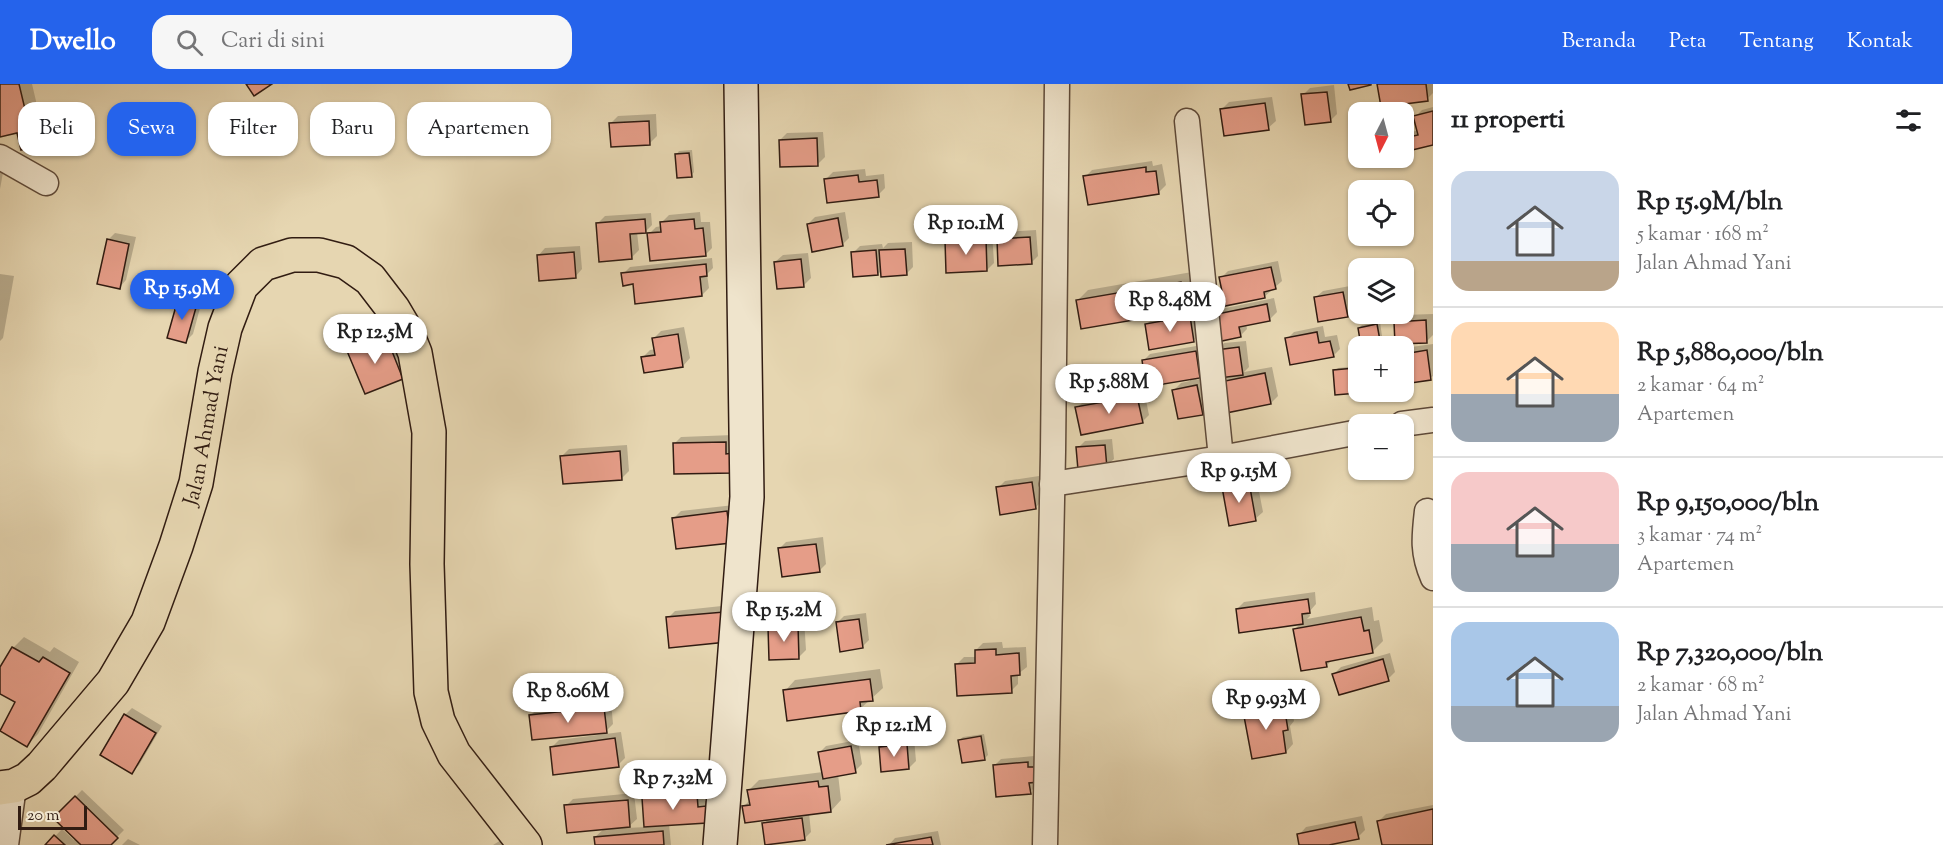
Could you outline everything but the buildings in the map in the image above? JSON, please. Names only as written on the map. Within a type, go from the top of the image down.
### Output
[{"type":"highway","name":"Jalan Ahmad Yani","points":[[7,787],[28,779],[113,682],[148,622],[196,483],[225,328],[241,286],[263,264],[292,255],[319,255],[346,262],[370,279],[393,309],[415,353],[429,432],[426,564],[431,692],[438,721],[454,754],[525,845]]},
{"type":"street","points":[[720,845],[747,497],[741,84]]},
{"type":"street","points":[[1045,845],[1057,84]]},
{"type":"street","points":[[1187,121],[1221,458]]},
{"type":"street","points":[[0,157],[46,183]]},
{"type":"street","points":[[1414,422],[1433,420]]},
{"type":"street","points":[[1052,484],[1221,458],[1348,434]]},
{"type":"street","points":[[1427,511],[1423,542],[1433,578]]},
{"type":"street","points":[[6,845],[7,787]]}]
